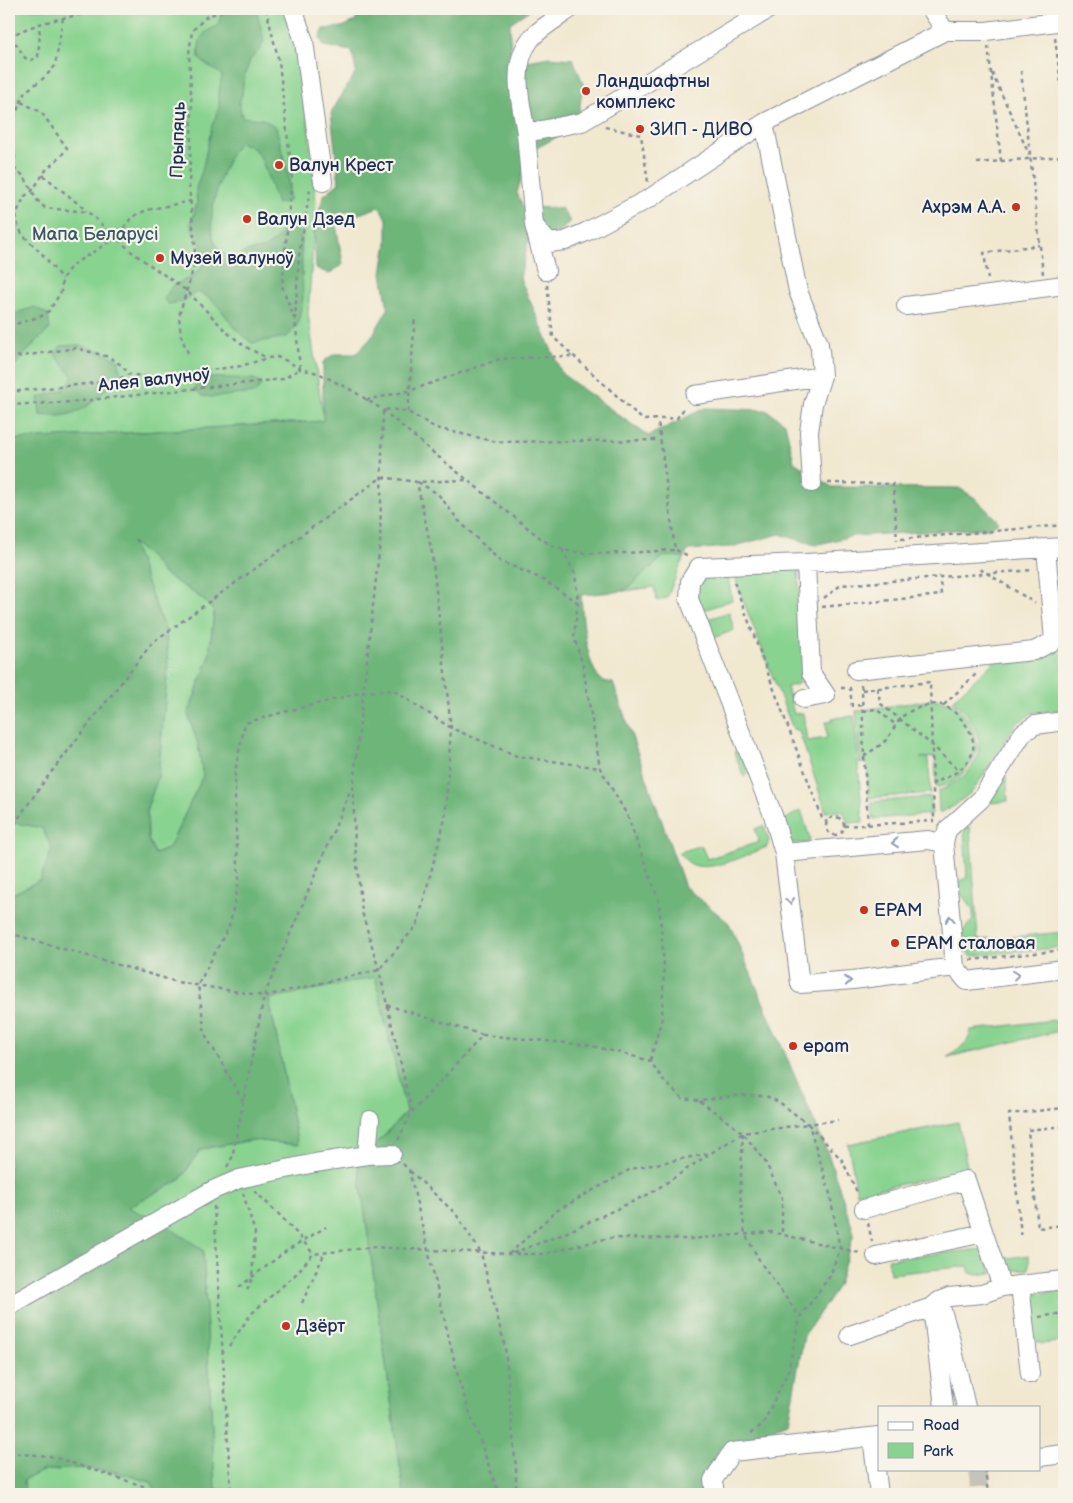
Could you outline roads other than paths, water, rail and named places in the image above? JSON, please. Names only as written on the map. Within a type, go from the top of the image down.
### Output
[{"type":"lane","points":[[293,9],[304,41],[317,185]]},
{"type":"lane","points":[[546,271],[534,225],[526,133],[519,89],[520,58],[531,38],[570,9]]},
{"type":"lane","points":[[526,133],[582,122],[769,9]]},
{"type":"lane","points":[[931,9],[945,31]]},
{"type":"lane","points":[[534,225],[549,243],[565,241],[586,232],[650,198],[764,123],[945,31],[986,31],[1059,22]]},
{"type":"lane","points":[[764,123],[798,291],[820,347],[822,376],[813,404],[809,432],[812,483]]},
{"type":"lane","points":[[906,306],[1064,285]]},
{"type":"lane","points":[[695,395],[822,376]]},
{"type":"lane","points":[[960,962],[853,980],[800,984],[784,852],[773,815],[689,599],[690,581],[699,567],[731,567],[953,555],[1064,547]]},
{"type":"lane","points":[[856,670],[1034,651],[1054,641],[1046,548]]},
{"type":"lane","points":[[804,699],[826,695],[811,673],[806,563]]},
{"type":"lane","points":[[1064,721],[1035,725],[1023,733],[981,799],[947,830],[944,843],[960,962],[967,980],[1064,969]]},
{"type":"lane","points":[[784,852],[928,840],[944,843]]},
{"type":"lane","points":[[367,1154],[370,1120]]},
{"type":"lane","points":[[9,1306],[213,1190],[239,1179],[367,1154],[392,1154]]},
{"type":"lane","points":[[864,1209],[966,1180],[1002,1287]]},
{"type":"lane","points":[[876,1256],[984,1233]]},
{"type":"lane","points":[[850,1335],[936,1304],[949,1297],[982,1294],[1002,1287],[1064,1280]]},
{"type":"lane","points":[[1020,1285],[1030,1374]]},
{"type":"lane","points":[[936,1304],[944,1406]]},
{"type":"lane","points":[[936,1304],[950,1337],[966,1406]]},
{"type":"lane","points":[[715,1494],[713,1480],[732,1452],[876,1436],[878,1494]]},
{"type":"lane","points":[[1040,1457],[1064,1454]]},
{"type":"tunnel","points":[[978,1470],[979,1494]]},
{"type":"place","name":"Ландшафтны комплекс","points":[[586,91]]},
{"type":"place","name":"ЗИП - ДИВО","points":[[640,129]]},
{"type":"place","name":"Валун Крест","points":[[279,165]]},
{"type":"place","name":"Ахрэм А.А.","points":[[1016,207]]},
{"type":"place","name":"Валун Дзед","points":[[247,219]]},
{"type":"place","name":"Музей валуноў","points":[[160,258]]},
{"type":"place","name":"EPAM","points":[[864,910]]},
{"type":"place","name":"EPAM сталовая","points":[[895,943]]},
{"type":"place","name":"epam","points":[[793,1046]]},
{"type":"place","name":"Дзёрт","points":[[286,1326]]},
{"type":"park label","name":"Мапа Беларусі","points":[[95,234]]}]
